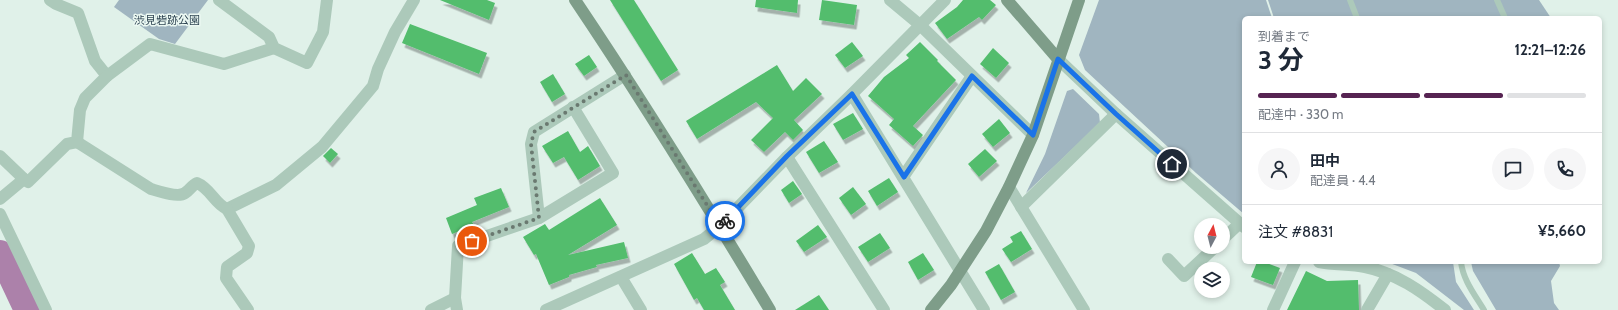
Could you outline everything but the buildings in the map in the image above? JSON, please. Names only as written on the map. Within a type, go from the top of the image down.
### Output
[{"type":"street","points":[[220,0],[269,37],[274,48],[307,63],[323,32],[327,0]]},
{"type":"street","points":[[227,209],[276,185],[322,147],[373,86],[378,69],[395,32],[414,0]]},
{"type":"street","points":[[575,0],[626,75],[720,226],[770,310]]},
{"type":"street","points":[[890,0],[920,25],[1033,135]]},
{"type":"street","points":[[546,310],[704,239],[720,226],[787,156],[852,94],[945,0]]},
{"type":"street","points":[[1007,0],[1058,59],[1116,114],[1242,225],[1230,234]]},
{"type":"street","points":[[931,310],[951,285],[986,231],[1009,188],[1033,135],[1079,0]]},
{"type":"street","points":[[55,1],[78,13],[95,60],[107,76]]},
{"type":"street","points":[[77,142],[80,110],[85,98],[107,76],[150,44],[224,64],[274,48]]},
{"type":"street","points":[[539,218],[531,144],[534,132],[626,75]]},
{"type":"street","points":[[904,177],[972,76]]},
{"type":"street","points":[[852,94],[984,310]]},
{"type":"street","points":[[458,310],[455,298],[458,246],[539,218],[613,173],[573,107]]},
{"type":"street","points":[[1021,207],[1116,114]]},
{"type":"street","points":[[0,156],[28,182],[67,144],[77,142],[151,189],[162,193],[181,195],[197,183],[227,209],[248,246],[247,253],[227,267],[226,278],[248,310]]},
{"type":"street","points":[[787,156],[884,310]]},
{"type":"street","points":[[0,199],[24,179]]},
{"type":"street","points":[[1009,188],[1084,310]]},
{"type":"street","points":[[0,214],[46,310]]},
{"type":"street","points":[[1168,259],[1184,276],[1208,254]]},
{"type":"street","points":[[1273,310],[1294,264]]},
{"type":"street","points":[[1328,264],[1366,265],[1405,281],[1445,310]]},
{"type":"street","points":[[1367,310],[1388,274]]},
{"type":"street","points":[[621,277],[641,310]]},
{"type":"street","points":[[431,310],[455,298]]},
{"type":"lane","points":[[1350,0],[1356,16]]},
{"type":"lane","points":[[1497,0],[1504,16]]},
{"type":"lane","points":[[1461,264],[1464,277],[1484,310]]},
{"type":"green space","name":"渋見砦跡公園","points":[[119,0],[208,0],[175,44],[159,39],[114,7]]},
{"type":"green space","points":[[1099,0],[1266,0],[1271,16],[1242,16],[1242,212],[1196,173],[1085,70],[1079,55]]},
{"type":"green space","points":[[1268,0],[1539,0],[1550,16],[1273,16]]},
{"type":"green space","points":[[1073,89],[1099,114],[1100,123],[1026,193],[1045,154],[1067,91]]},
{"type":"green space","points":[[1392,264],[1453,264],[1456,282],[1474,310],[1464,310],[1416,273]]},
{"type":"green space","points":[[1471,264],[1560,264],[1560,266],[1551,281],[1554,303],[1559,310],[1496,310],[1473,271]]},
{"type":"waterway","points":[[0,253],[27,310]]},
{"type":"way so far","points":[[472,241],[539,218],[531,144],[534,132],[626,75],[667,144],[720,226],[725,221]]},
{"type":"route","points":[[725,221],[787,156],[852,94],[904,177],[972,76],[1033,135],[1058,59],[1172,164]]}]
